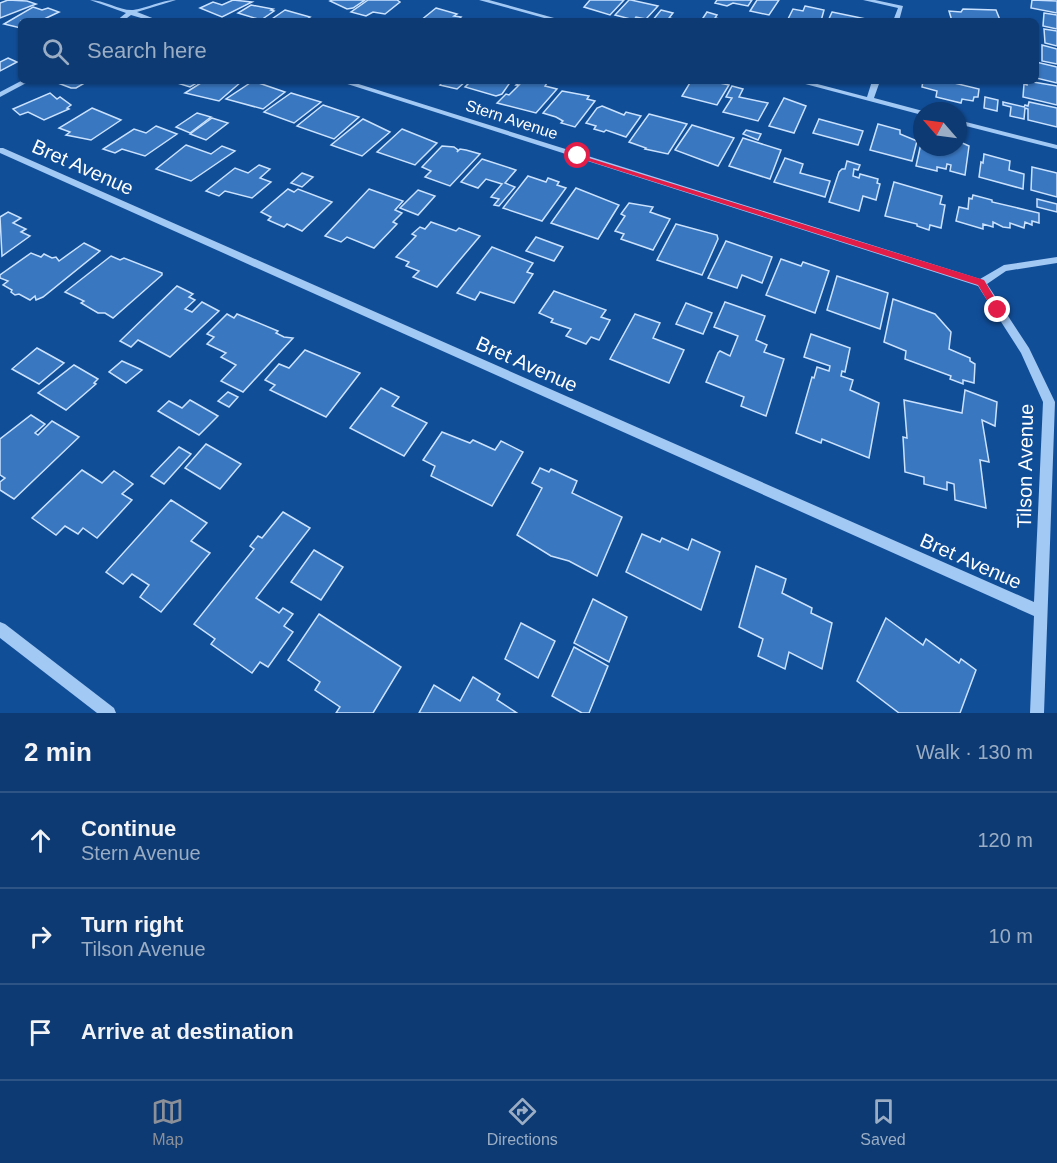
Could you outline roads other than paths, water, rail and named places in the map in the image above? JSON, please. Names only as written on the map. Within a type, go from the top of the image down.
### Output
[{"type":"street","points":[[93,0],[148,18]]},
{"type":"street","points":[[123,18],[130,12],[173,0]]},
{"type":"street","points":[[483,0],[551,18]]},
{"type":"street","points":[[866,0],[901,7],[897,18]]},
{"type":"street","points":[[0,95],[20,84]]},
{"type":"street","name":"Stern Avenue","points":[[351,84],[981,283]]},
{"type":"street","points":[[810,84],[913,111]]},
{"type":"street","points":[[870,99],[875,84]]},
{"type":"street","points":[[967,124],[1057,147]]},
{"type":"street","name":"Bret Avenue","points":[[0,150],[1039,611]]},
{"type":"street","points":[[981,283],[1004,268],[1057,260]]},
{"type":"street","name":"Tilson Avenue","points":[[981,283],[1025,351],[1049,402],[1039,611],[1037,713]]},
{"type":"street","points":[[0,629],[109,713]]}]
